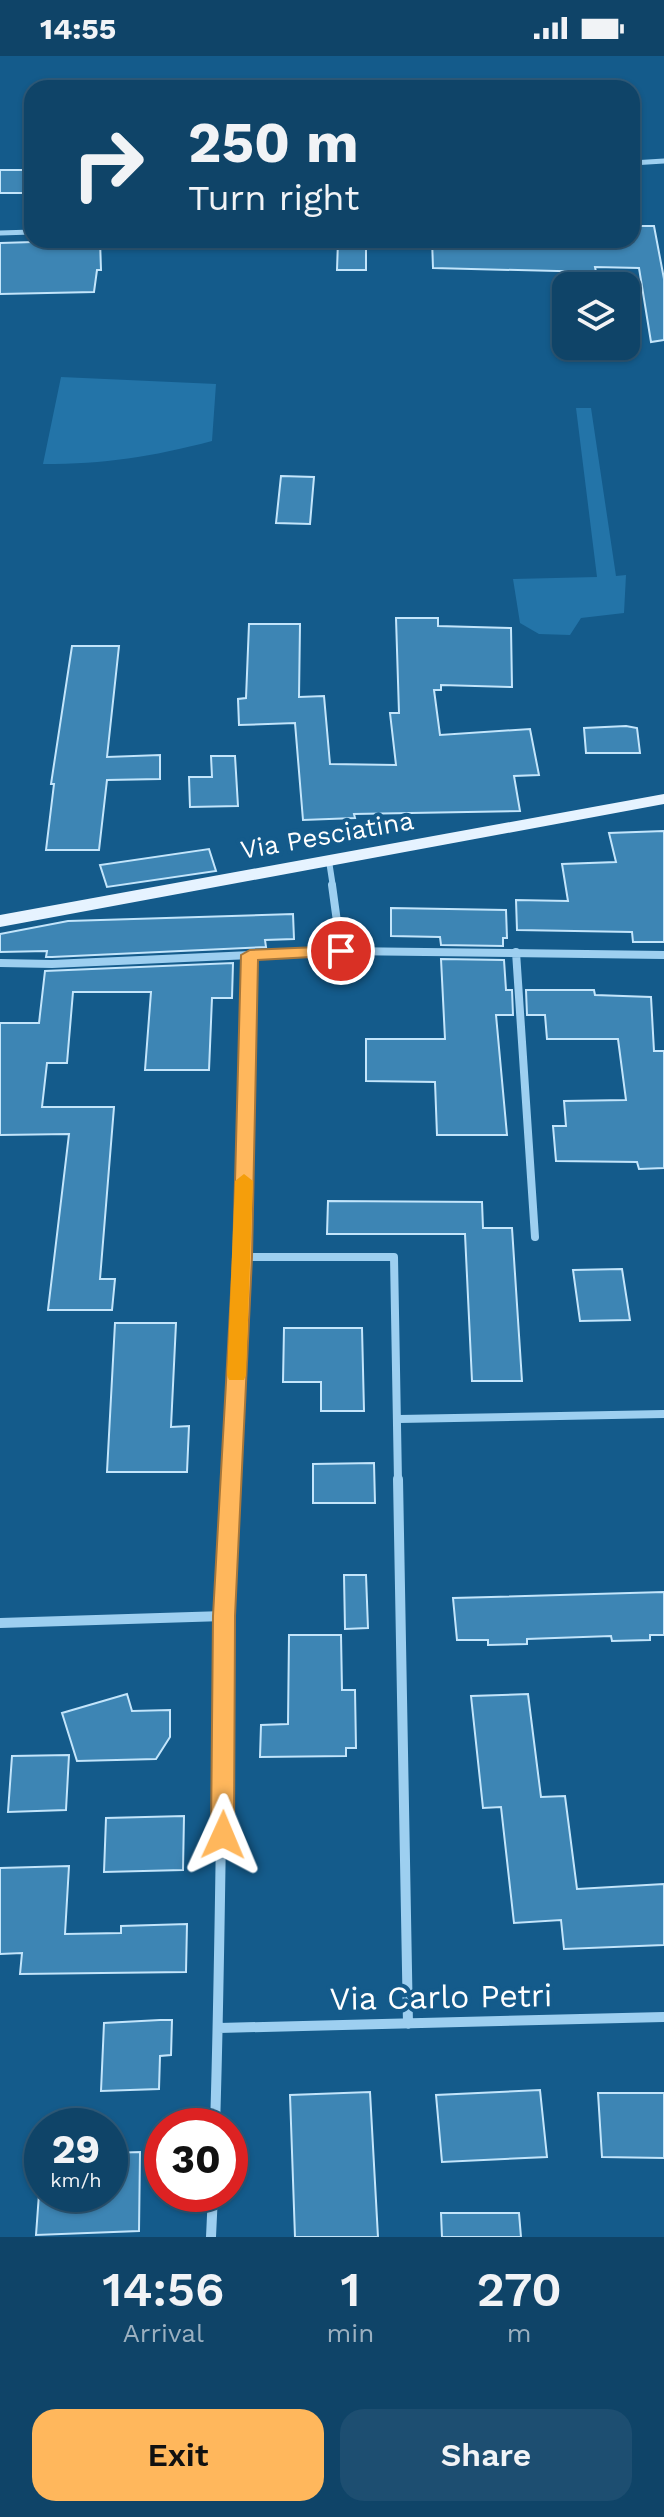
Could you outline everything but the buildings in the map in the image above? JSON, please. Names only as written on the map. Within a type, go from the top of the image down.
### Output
[{"type":"main road","name":"Via Pesciatina","points":[[0,921],[664,799]]},
{"type":"street","points":[[640,162],[664,161]]},
{"type":"street","points":[[0,233],[24,232]]},
{"type":"street","points":[[329,861],[341,951]]},
{"type":"street","points":[[0,963],[341,951],[664,955]]},
{"type":"street","points":[[516,952],[535,1237]]},
{"type":"street","points":[[216,2108],[224,1616],[242,1257],[250,955]]},
{"type":"street","points":[[242,1257],[394,1257],[408,2024]]},
{"type":"street","points":[[399,1419],[664,1414]]},
{"type":"street","points":[[0,1623],[224,1616]]},
{"type":"street","name":"Via Carlo Petri","points":[[219,2028],[664,2017]]},
{"type":"street","points":[[211,2237],[212,2212]]},
{"type":"shaded area","points":[[61,377],[216,384],[212,441],[128,458],[43,464]]},
{"type":"shaded area","points":[[576,408],[591,408],[616,576],[626,575],[624,613],[581,618],[570,635],[539,634],[520,623],[513,579],[597,577]]},
{"type":"slow traffic","points":[[237,1375],[244,1181]]},
{"type":"route","points":[[223,1835],[224,1616],[242,1257],[250,955],[341,951]]}]
